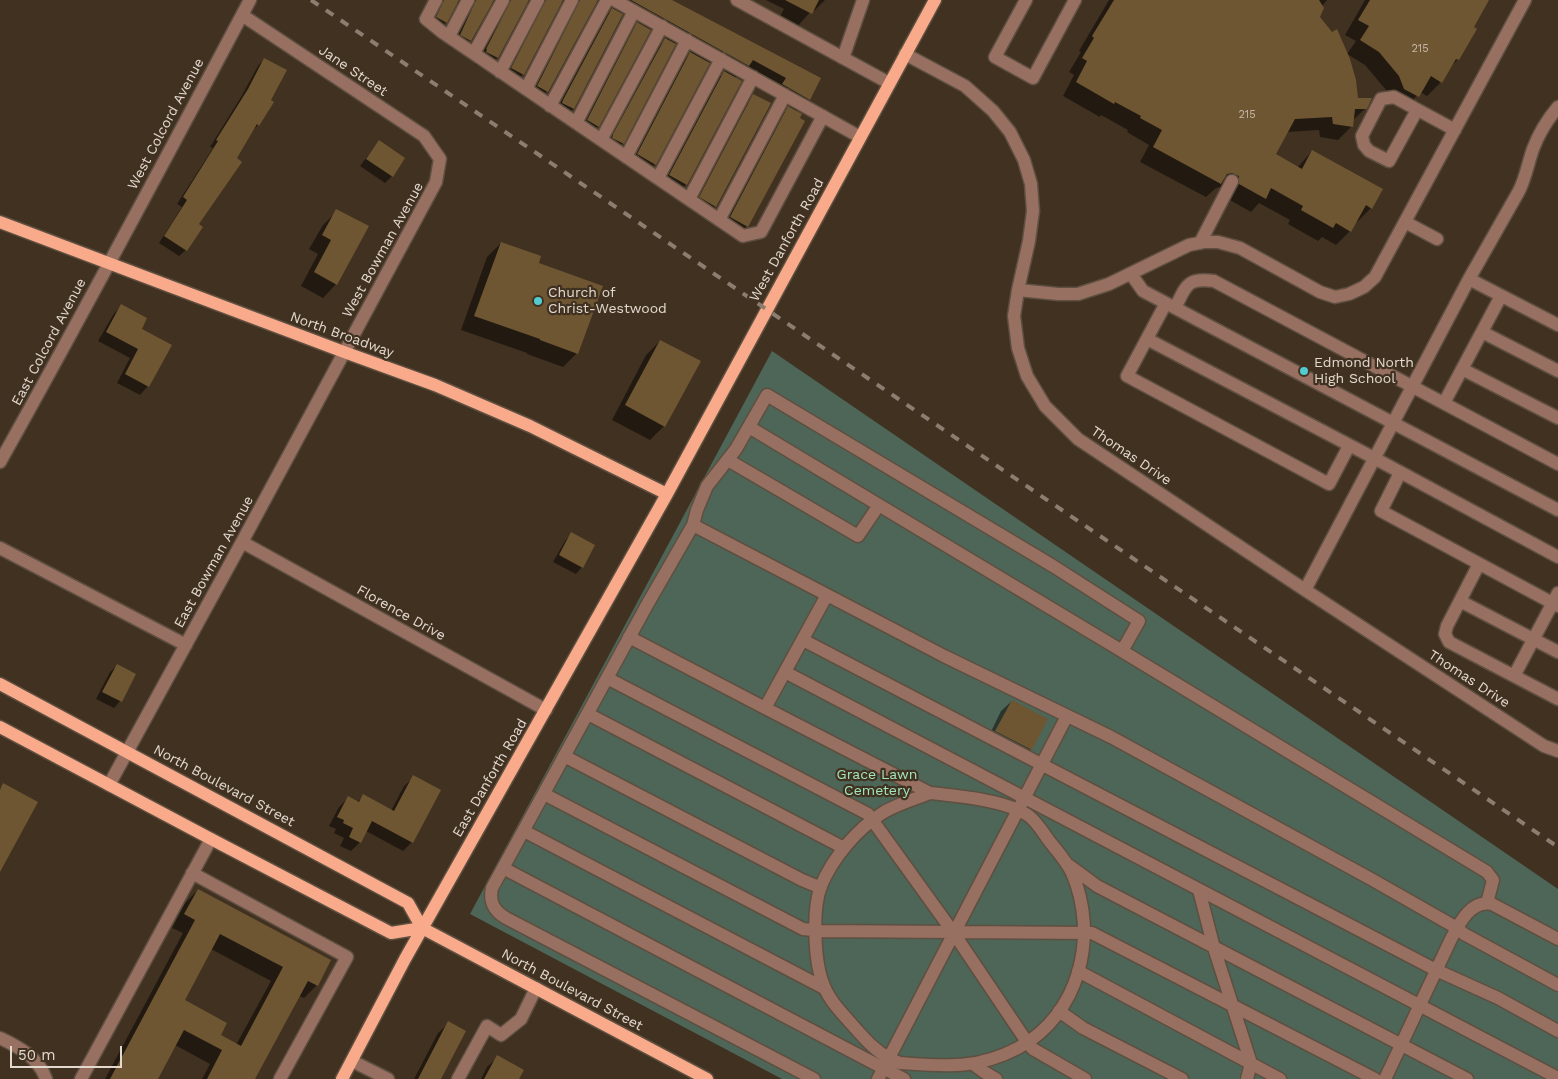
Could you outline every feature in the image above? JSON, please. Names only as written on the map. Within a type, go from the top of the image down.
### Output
[{"type":"main road","name":"West Danforth Road","points":[[667,494],[935,0]]},
{"type":"main road","name":"North Broadway","points":[[0,222],[435,385],[530,426],[667,494]]},
{"type":"main road","name":"East Danforth Road","points":[[342,1079],[422,928],[667,494]]},
{"type":"main road","name":"North Boulevard Street","points":[[0,684],[408,903],[422,928],[707,1079]]},
{"type":"main road","points":[[0,727],[391,933],[422,928]]},
{"type":"street","name":"West Colcord Avenue","points":[[109,262],[250,0]]},
{"type":"street","points":[[436,0],[426,19],[500,72],[743,236],[761,232],[822,116]]},
{"type":"street","points":[[449,36],[468,0]]},
{"type":"street","points":[[474,53],[503,0]]},
{"type":"street","points":[[500,72],[538,0]]},
{"type":"street","points":[[526,89],[572,0]]},
{"type":"street","points":[[550,106],[607,0]]},
{"type":"street","points":[[614,0],[860,137]]},
{"type":"street","points":[[736,0],[889,83]]},
{"type":"street","points":[[842,58],[863,0]]},
{"type":"street","points":[[1026,0],[995,57],[1033,78],[1075,0]]},
{"type":"street","points":[[1018,290],[1078,294],[1109,284],[1189,245],[1218,242],[1240,248],[1320,292],[1335,297],[1349,294],[1364,287],[1375,277],[1525,0]]},
{"type":"street","points":[[576,123],[634,11]]},
{"type":"street","name":"Jane Street","points":[[242,15],[424,136],[440,159]]},
{"type":"street","points":[[601,140],[662,26]]},
{"type":"street","points":[[626,156],[687,40]]},
{"type":"street","name":"Thomas Drive","points":[[905,54],[965,86],[993,111],[1010,132],[1024,160],[1031,184],[1032,211],[1029,241],[1014,316],[1018,348],[1026,376],[1045,406],[1078,439],[1544,746],[1558,751]]},
{"type":"street","points":[[658,178],[721,59]]},
{"type":"street","points":[[689,199],[753,77]]},
{"type":"street","points":[[719,220],[785,95]]},
{"type":"street","points":[[1417,110],[1389,161],[1369,151],[1364,145],[1362,136],[1382,99],[1394,97],[1455,130]]},
{"type":"street","points":[[1305,590],[1469,279],[1526,177],[1533,150],[1540,133],[1558,107]]},
{"type":"street","name":"West Bowman Avenue","points":[[344,352],[436,182],[440,159]]},
{"type":"street","points":[[1200,243],[1232,182]]},
{"type":"street","points":[[1405,222],[1437,238]]},
{"type":"street","name":"East Colcord Avenue","points":[[0,462],[68,341],[109,262]]},
{"type":"street","points":[[1131,274],[1143,291],[1170,306],[1558,510]]},
{"type":"street","points":[[1349,446],[1329,484],[1127,376],[1147,339],[1188,284],[1200,279],[1214,281],[1558,464]]},
{"type":"street","points":[[1469,279],[1558,325]]},
{"type":"street","points":[[1444,403],[1501,296]]},
{"type":"street","points":[[1482,332],[1558,371]]},
{"type":"street","points":[[1147,339],[1558,557]]},
{"type":"street","name":"East Bowman Avenue","points":[[109,784],[344,352]]},
{"type":"street","points":[[1462,368],[1558,418]]},
{"type":"street","points":[[814,1079],[499,914],[491,902],[492,888],[693,524],[707,486],[728,460],[767,395],[913,481],[1139,621],[1122,651]]},
{"type":"street","points":[[749,427],[1487,872],[1493,880],[1487,903]]},
{"type":"street","points":[[728,460],[858,536],[879,505]]},
{"type":"street","points":[[1400,473],[1381,511],[1480,564],[1556,600],[1514,676]]},
{"type":"street","points":[[693,524],[944,656],[1111,737],[1372,878],[1464,934],[1558,985]]},
{"type":"street","name":"Florence Drive","points":[[242,542],[546,710]]},
{"type":"street","points":[[0,548],[186,645]]},
{"type":"street","points":[[1480,564],[1445,634],[1449,642],[1558,699]]},
{"type":"street","points":[[765,708],[828,595]]},
{"type":"street","points":[[1460,601],[1558,652]]},
{"type":"street","points":[[629,637],[930,794],[1007,806],[1030,816],[1066,863],[1079,895],[1084,919],[1084,942],[1076,980],[1066,1002],[1054,1019],[1036,1036],[1018,1048],[988,1060],[973,1064],[947,1066],[900,1063],[884,1068]]},
{"type":"street","points":[[803,640],[1436,970],[1498,998],[1558,1031]]},
{"type":"street","points":[[785,672],[1558,1078]]},
{"type":"street","points":[[607,678],[868,814],[953,932],[1026,1042],[1034,1049],[1085,1079]]},
{"type":"street","points":[[588,714],[844,848]]},
{"type":"street","points":[[884,1068],[953,932],[1067,716]]},
{"type":"street","points":[[564,756],[802,880],[814,886],[821,886]]},
{"type":"street","points":[[544,794],[803,929],[821,931],[1092,932],[1375,1079]]},
{"type":"street","points":[[884,1068],[879,1052],[840,1012],[824,988],[819,972],[815,930],[821,886],[844,848],[864,827],[885,812],[930,794]]},
{"type":"street","points":[[524,831],[824,988]]},
{"type":"street","points":[[81,1079],[211,839]]},
{"type":"street","points":[[1066,863],[1097,886],[1466,1079]]},
{"type":"street","points":[[503,868],[904,1079]]},
{"type":"street","points":[[192,873],[347,957],[280,1079]]},
{"type":"street","points":[[1199,890],[1214,948],[1251,1063],[1247,1079]]},
{"type":"street","points":[[1385,1079],[1457,928],[1468,913],[1479,905],[1487,903],[1558,939]]},
{"type":"street","points":[[1078,971],[1280,1079]]},
{"type":"street","points":[[458,1079],[487,1026],[501,1035],[521,1018],[536,988]]},
{"type":"street","points":[[1059,1011],[1083,1028],[1182,1079]]},
{"type":"street","points":[[0,1038],[23,1050],[43,1069],[46,1079]]},
{"type":"street","points":[[352,1061],[388,1079]]},
{"type":"street","points":[[973,1064],[996,1079]]},
{"type":"green space","name":"Grace Lawn Cemetery","points":[[772,351],[1558,889],[1558,1079],[782,1079],[470,914]]},
{"type":"building","points":[[444,0],[459,0],[447,23],[436,17]]},
{"type":"building","points":[[476,0],[494,0],[471,41],[460,35]]},
{"type":"building","points":[[511,0],[529,0],[498,58],[486,52],[486,49]]},
{"type":"building","points":[[546,0],[563,0],[524,75],[511,68]]},
{"type":"building","points":[[580,0],[598,0],[548,92],[537,86]]},
{"type":"building","points":[[631,0],[672,0],[821,78],[810,100],[782,84],[786,78],[753,60],[749,66]]},
{"type":"building","points":[[785,0],[819,0],[812,14]]},
{"type":"building","points":[[1114,0],[1319,0],[1324,8],[1320,17],[1332,32],[1337,29],[1350,59],[1356,80],[1358,98],[1372,98],[1367,109],[1355,109],[1353,127],[1333,124],[1332,117],[1295,119],[1276,154],[1302,169],[1312,150],[1383,189],[1372,209],[1366,205],[1351,232],[1336,223],[1333,228],[1301,210],[1303,206],[1271,188],[1266,199],[1239,184],[1239,176],[1232,173],[1227,174],[1221,184],[1153,147],[1162,130],[1140,118],[1141,116],[1115,102],[1114,104],[1076,82],[1087,61],[1082,58],[1094,38],[1092,36]]},
{"type":"building","points":[[1370,0],[1489,0],[1474,27],[1477,29],[1459,60],[1456,59],[1442,83],[1431,76],[1419,97],[1404,89],[1399,76],[1379,52],[1360,40],[1369,26],[1358,20]]},
{"type":"building","points":[[612,8],[623,14],[574,109],[562,103],[563,100]]},
{"type":"building","points":[[637,22],[651,30],[599,127],[587,120]]},
{"type":"building","points":[[665,38],[676,44],[624,144],[612,138],[613,134]]},
{"type":"building","points":[[690,52],[710,63],[656,165],[637,154]]},
{"type":"building","points":[[264,58],[287,70],[271,100],[274,102],[259,126],[257,124],[237,158],[242,162],[199,224],[203,227],[187,251],[164,236],[187,200],[183,197],[218,141],[216,140],[248,89]]},
{"type":"building","points":[[724,71],[742,81],[687,185],[669,175]]},
{"type":"building","points":[[753,94],[771,103],[716,207],[699,197]]},
{"type":"building","points":[[788,106],[802,114],[800,118],[805,121],[748,227],[730,217]]},
{"type":"building","points":[[379,140],[405,158],[393,177],[366,159]]},
{"type":"building","points":[[336,209],[369,226],[337,285],[314,272],[331,240],[322,235]]},
{"type":"building","name":"Church of Christ-Westwood","points":[[501,242],[541,256],[539,263],[603,286],[578,354],[474,316]]},
{"type":"building","points":[[121,304],[147,318],[142,329],[172,345],[149,387],[125,374],[138,349],[106,332]]},
{"type":"building","points":[[660,340],[701,361],[665,427],[625,405]]},
{"type":"building","points":[[571,532],[595,545],[583,568],[559,555]]},
{"type":"building","points":[[117,664],[136,674],[122,702],[102,692]]},
{"type":"building","points":[[1012,700],[1048,719],[1032,750],[995,731]]},
{"type":"building","points":[[413,775],[441,790],[413,843],[372,821],[361,843],[349,837],[353,828],[343,823],[344,820],[337,817],[348,796],[359,802],[363,794],[394,811]]},
{"type":"building","points":[[3,783],[38,802],[0,872],[0,790]]},
{"type":"building","points":[[198,889],[331,960],[318,986],[308,981],[255,1079],[207,1079],[222,1050],[184,1030],[158,1079],[110,1079],[195,920],[184,914]],"holes":[[[220,934],[283,967],[241,1046],[221,1035],[227,1023],[185,1000]]]},
{"type":"building","points":[[448,1021],[466,1031],[441,1079],[418,1079]]},
{"type":"building","points":[[497,1055],[524,1070],[519,1079],[484,1079]]},
{"type":"railway","points":[[311,0],[1558,847]]},
{"type":"place","name":"Church of Christ-Westwood","points":[[538,301]]},
{"type":"place","name":"Edmond North High School","points":[[1304,371]]}]
